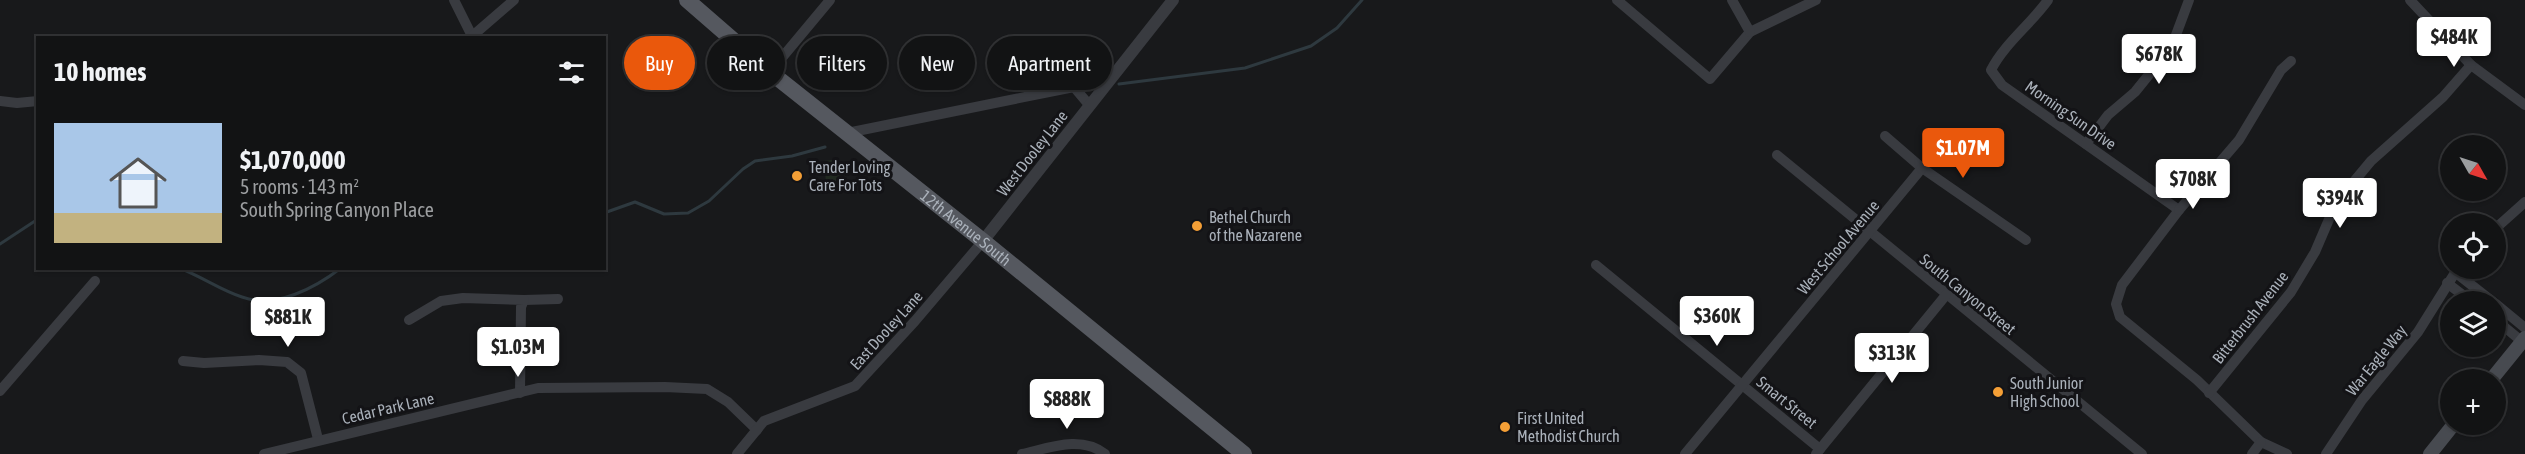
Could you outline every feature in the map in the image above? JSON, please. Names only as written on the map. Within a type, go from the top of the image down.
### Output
[{"type":"main road","name":"12th Avenue South","points":[[687,0],[728,36]]},
{"type":"main road","name":"12th Avenue South","points":[[785,84],[983,241],[1244,454]]},
{"type":"main road","points":[[2500,369],[2524,341]]},
{"type":"main road","points":[[2430,454],[2445,435]]},
{"type":"street","points":[[454,0],[472,36]]},
{"type":"street","points":[[473,36],[514,0]]},
{"type":"street","points":[[785,54],[830,0]]},
{"type":"street","name":"West Dooley Lane","points":[[983,241],[1173,0]]},
{"type":"street","points":[[1617,0],[1710,79],[1750,32],[1816,0]]},
{"type":"street","points":[[1732,0],[1750,32]]},
{"type":"street","name":"Morning Sun Drive","points":[[2048,0],[2000,55],[1991,70],[2002,85],[2179,210]]},
{"type":"street","points":[[2086,144],[2108,115],[2136,92],[2173,43],[2188,0]]},
{"type":"street","points":[[2410,0],[2471,65],[2525,105]]},
{"type":"street","points":[[2287,454],[2269,451],[2197,380],[2120,317],[2116,304],[2122,285],[2179,210],[2239,140],[2281,70],[2291,61]]},
{"type":"street","name":"Bitterbrush Avenue","points":[[2209,393],[2276,314],[2291,292],[2315,252],[2336,203],[2371,162],[2443,97],[2471,65]]},
{"type":"street","points":[[847,134],[1074,87],[1090,106]]},
{"type":"street","points":[[0,101],[17,103],[36,101]]},
{"type":"street","points":[[1885,136],[1922,168],[2026,240]]},
{"type":"street","name":"South Canyon Street","points":[[1777,155],[2142,454]]},
{"type":"street","name":"West School Avenue","points":[[1685,454],[1922,168]]},
{"type":"street","points":[[2506,219],[2525,202]]},
{"type":"street","name":"East Dooley Lane","points":[[737,454],[764,421],[855,386],[915,321],[983,241]]},
{"type":"street","name":"Smart Street","points":[[1596,265],[1818,451]]},
{"type":"street","name":"War Eagle Way","points":[[2326,454],[2362,400],[2418,332],[2450,279]]},
{"type":"street","name":"War Eagle Way","points":[[2466,279],[2480,291]]},
{"type":"street","points":[[1,388],[95,281]]},
{"type":"street","points":[[2448,283],[2458,291]]},
{"type":"street","points":[[1818,451],[1946,295]]},
{"type":"street","points":[[409,320],[441,301],[463,298],[558,299]]},
{"type":"street","points":[[520,393],[521,307],[524,300]]},
{"type":"street","name":"War Eagle Way","points":[[2506,313],[2525,328]]},
{"type":"street","points":[[2506,328],[2524,341]]},
{"type":"street","points":[[183,360],[204,363],[259,360],[287,362],[301,373],[318,439]]},
{"type":"street","name":"Cedar Park Lane","points":[[264,454],[318,439],[538,388],[707,389],[728,402],[757,430]]},
{"type":"street","points":[[2252,454],[2261,442]]},
{"type":"street","points":[[1022,454],[1073,444],[1086,444],[1105,454]]},
{"type":"green space","points":[[833,160],[845,166],[846,180],[839,189],[826,182],[824,161]]},
{"type":"waterway","points":[[1119,84],[1245,68],[1311,46],[1337,28],[1362,0]]},
{"type":"waterway","points":[[606,212],[635,202],[664,214],[688,213],[709,201],[743,169],[755,161],[792,156],[825,147]]},
{"type":"waterway","points":[[0,244],[36,220]]},
{"type":"waterway","points":[[184,270],[234,294],[255,300],[268,300],[294,294],[319,283],[338,270]]},
{"type":"place","name":"Tender Loving Care For Tots","points":[[797,176]]},
{"type":"place","name":"Bethel Church of the Nazarene","points":[[1197,226]]},
{"type":"place","name":"South Junior High School","points":[[1998,392]]},
{"type":"place","name":"First United Methodist Church","points":[[1505,427]]}]
